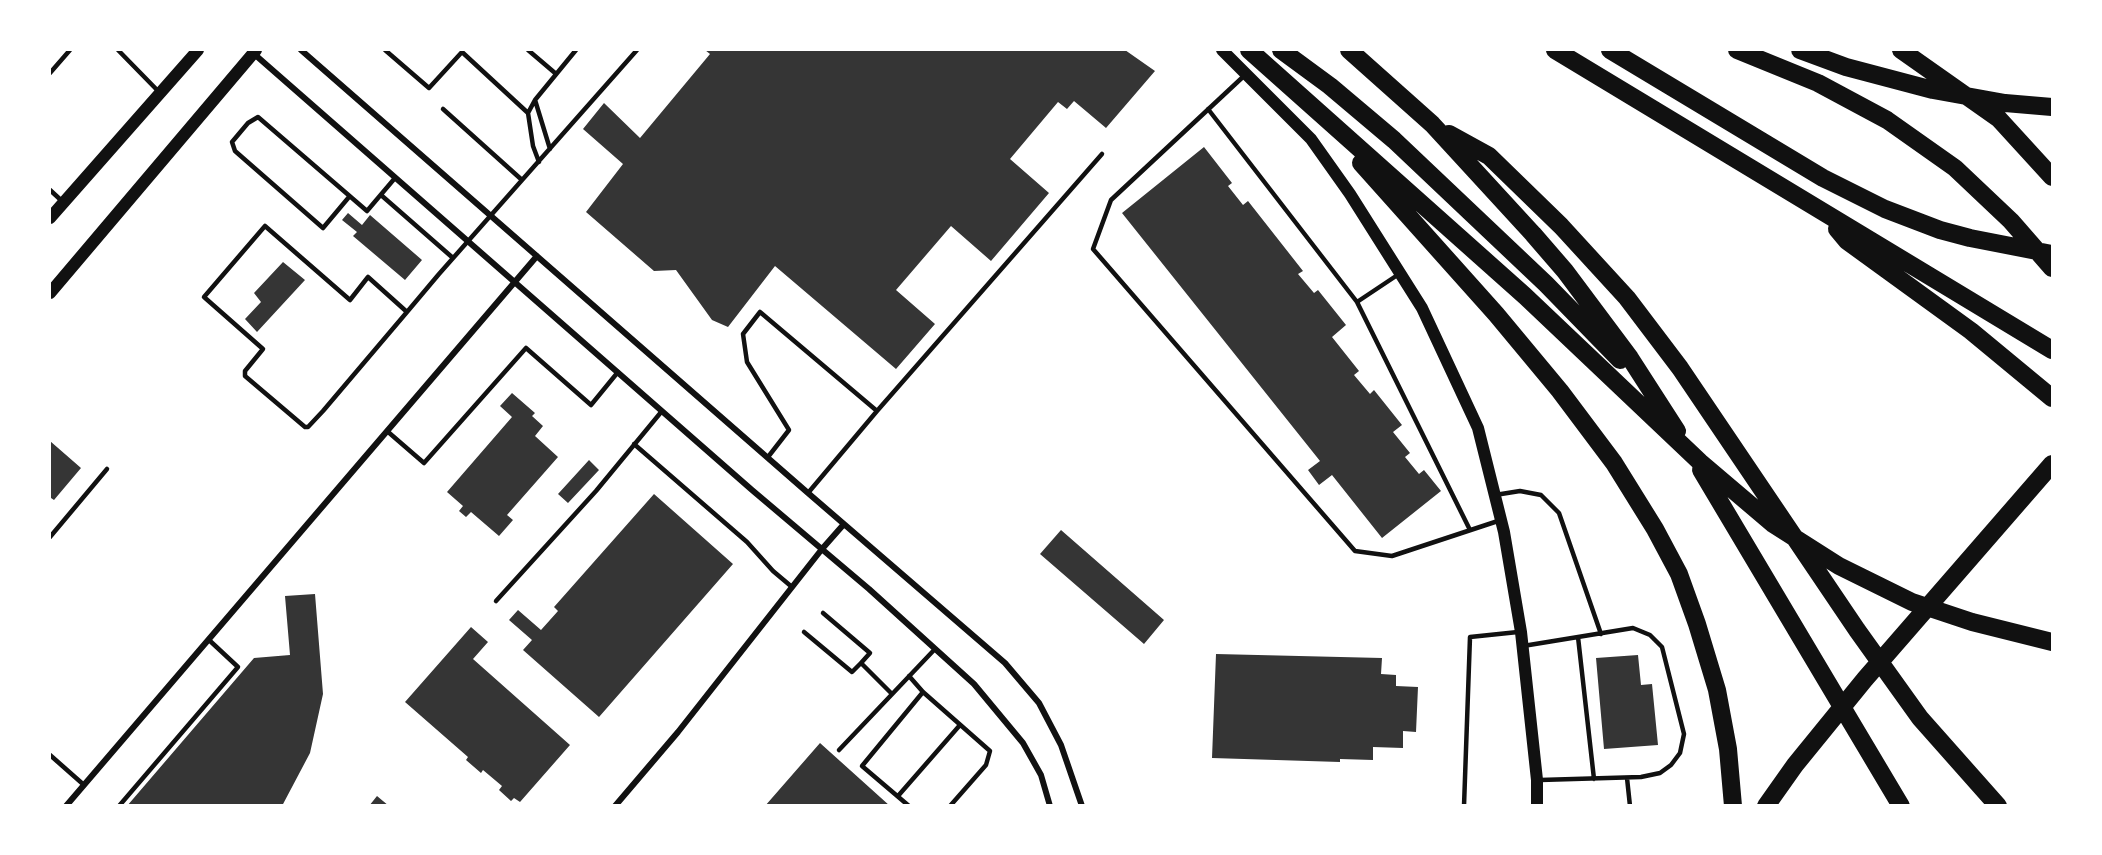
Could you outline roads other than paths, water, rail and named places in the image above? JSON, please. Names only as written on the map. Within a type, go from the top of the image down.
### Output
[{"type":"highway","points":[[1249,50],[1525,296],[1754,510],[1788,535],[1856,575],[1912,602],[1972,622],[2052,642]]},
{"type":"highway","points":[[1281,50],[1330,86],[1394,140],[1476,217],[1587,325],[1671,421]]},
{"type":"highway","points":[[1350,50],[1432,124],[1500,195],[1565,271],[1630,358],[1671,421],[1901,806]]},
{"type":"highway","points":[[1555,50],[2052,350]]},
{"type":"highway","points":[[1610,50],[1823,178],[1884,209],[1940,230],[1999,245],[2052,254]]},
{"type":"highway","points":[[1800,50],[1846,67],[1933,90],[2005,103],[2052,107]]},
{"type":"highway","points":[[1901,50],[1999,119],[2052,177]]},
{"type":"highway","points":[[1742,51],[1818,83],[1887,120],[1954,168],[2011,221],[2052,268]]},
{"type":"highway","points":[[1271,68],[1376,179],[1496,314],[1560,391],[1620,472],[1679,574],[1697,624],[1717,690],[1728,749],[1733,806]]},
{"type":"highway","points":[[1432,124],[1489,156],[1561,226],[1627,298],[1680,369],[1857,630],[1920,718],[1998,806]]},
{"type":"highway","points":[[1818,209],[1847,241],[1971,331],[2052,398]]},
{"type":"highway","points":[[1766,806],[1796,765],[1932,600],[2052,464]]},
{"type":"main road","points":[[50,218],[198,50]]},
{"type":"main road","points":[[1222,50],[1311,139],[1350,194],[1422,308],[1478,428],[1503,526],[1521,632],[1537,780],[1537,806]]},
{"type":"main road","points":[[50,293],[253,51]]},
{"type":"street","points":[[301,50],[1005,663],[1039,703],[1061,745],[1082,806]]},
{"type":"street","points":[[253,51],[974,684],[1023,743],[1041,774],[1050,806]]},
{"type":"street","points":[[66,806],[537,256]]},
{"type":"street","points":[[615,806],[678,732],[844,524]]},
{"type":"lane","points":[[50,74],[70,50]]},
{"type":"lane","points":[[118,50],[160,93]]},
{"type":"lane","points":[[385,50],[429,88],[460,51],[528,113]]},
{"type":"lane","points":[[528,50],[555,74]]},
{"type":"lane","points":[[539,162],[532,146],[528,113],[535,100],[576,50]]},
{"type":"lane","points":[[407,312],[368,278],[350,300],[265,225],[204,297],[263,349],[245,371],[244,376],[305,427],[308,427],[407,312],[453,258],[637,50]]},
{"type":"lane","points":[[1246,73],[1111,200],[1093,249],[1355,551],[1392,556],[1470,530],[1503,526]]},
{"type":"lane","points":[[535,100],[550,149]]},
{"type":"lane","points":[[443,109],[522,180]]},
{"type":"lane","points":[[1208,109],[1357,302],[1470,530]]},
{"type":"lane","points":[[349,197],[323,228],[235,151],[232,142],[248,123],[258,117],[367,211],[395,178]]},
{"type":"lane","points":[[808,493],[1102,154]]},
{"type":"lane","points":[[50,190],[63,202]]},
{"type":"lane","points":[[381,195],[453,258]]},
{"type":"lane","points":[[1357,302],[1401,273]]},
{"type":"lane","points":[[768,457],[789,430],[747,362],[743,334],[760,312],[877,411]]},
{"type":"lane","points":[[387,431],[424,463],[526,348],[591,405],[618,372]]},
{"type":"lane","points":[[496,601],[596,491],[662,411]]},
{"type":"lane","points":[[634,444],[747,542],[773,572],[792,587]]},
{"type":"lane","points":[[50,537],[107,469]]},
{"type":"lane","points":[[1495,495],[1520,491],[1541,495],[1559,513],[1601,634]]},
{"type":"lane","points":[[804,632],[852,672],[861,663],[870,653],[823,613]]},
{"type":"lane","points":[[1523,646],[1633,628],[1650,635],[1662,647],[1684,734],[1680,753],[1671,765],[1660,773],[1627,778],[1537,780]]},
{"type":"lane","points":[[1464,806],[1470,637],[1521,632]]},
{"type":"lane","points":[[1578,637],[1594,779]]},
{"type":"lane","points":[[119,806],[238,666],[209,640]]},
{"type":"lane","points":[[839,750],[935,649]]},
{"type":"lane","points":[[861,663],[892,693]]},
{"type":"lane","points":[[909,676],[923,692],[990,752],[986,765],[950,806]]},
{"type":"lane","points":[[909,806],[862,766],[923,692]]},
{"type":"lane","points":[[898,796],[960,725]]},
{"type":"lane","points":[[50,755],[84,785]]},
{"type":"lane","points":[[1627,778],[1630,806]]}]
